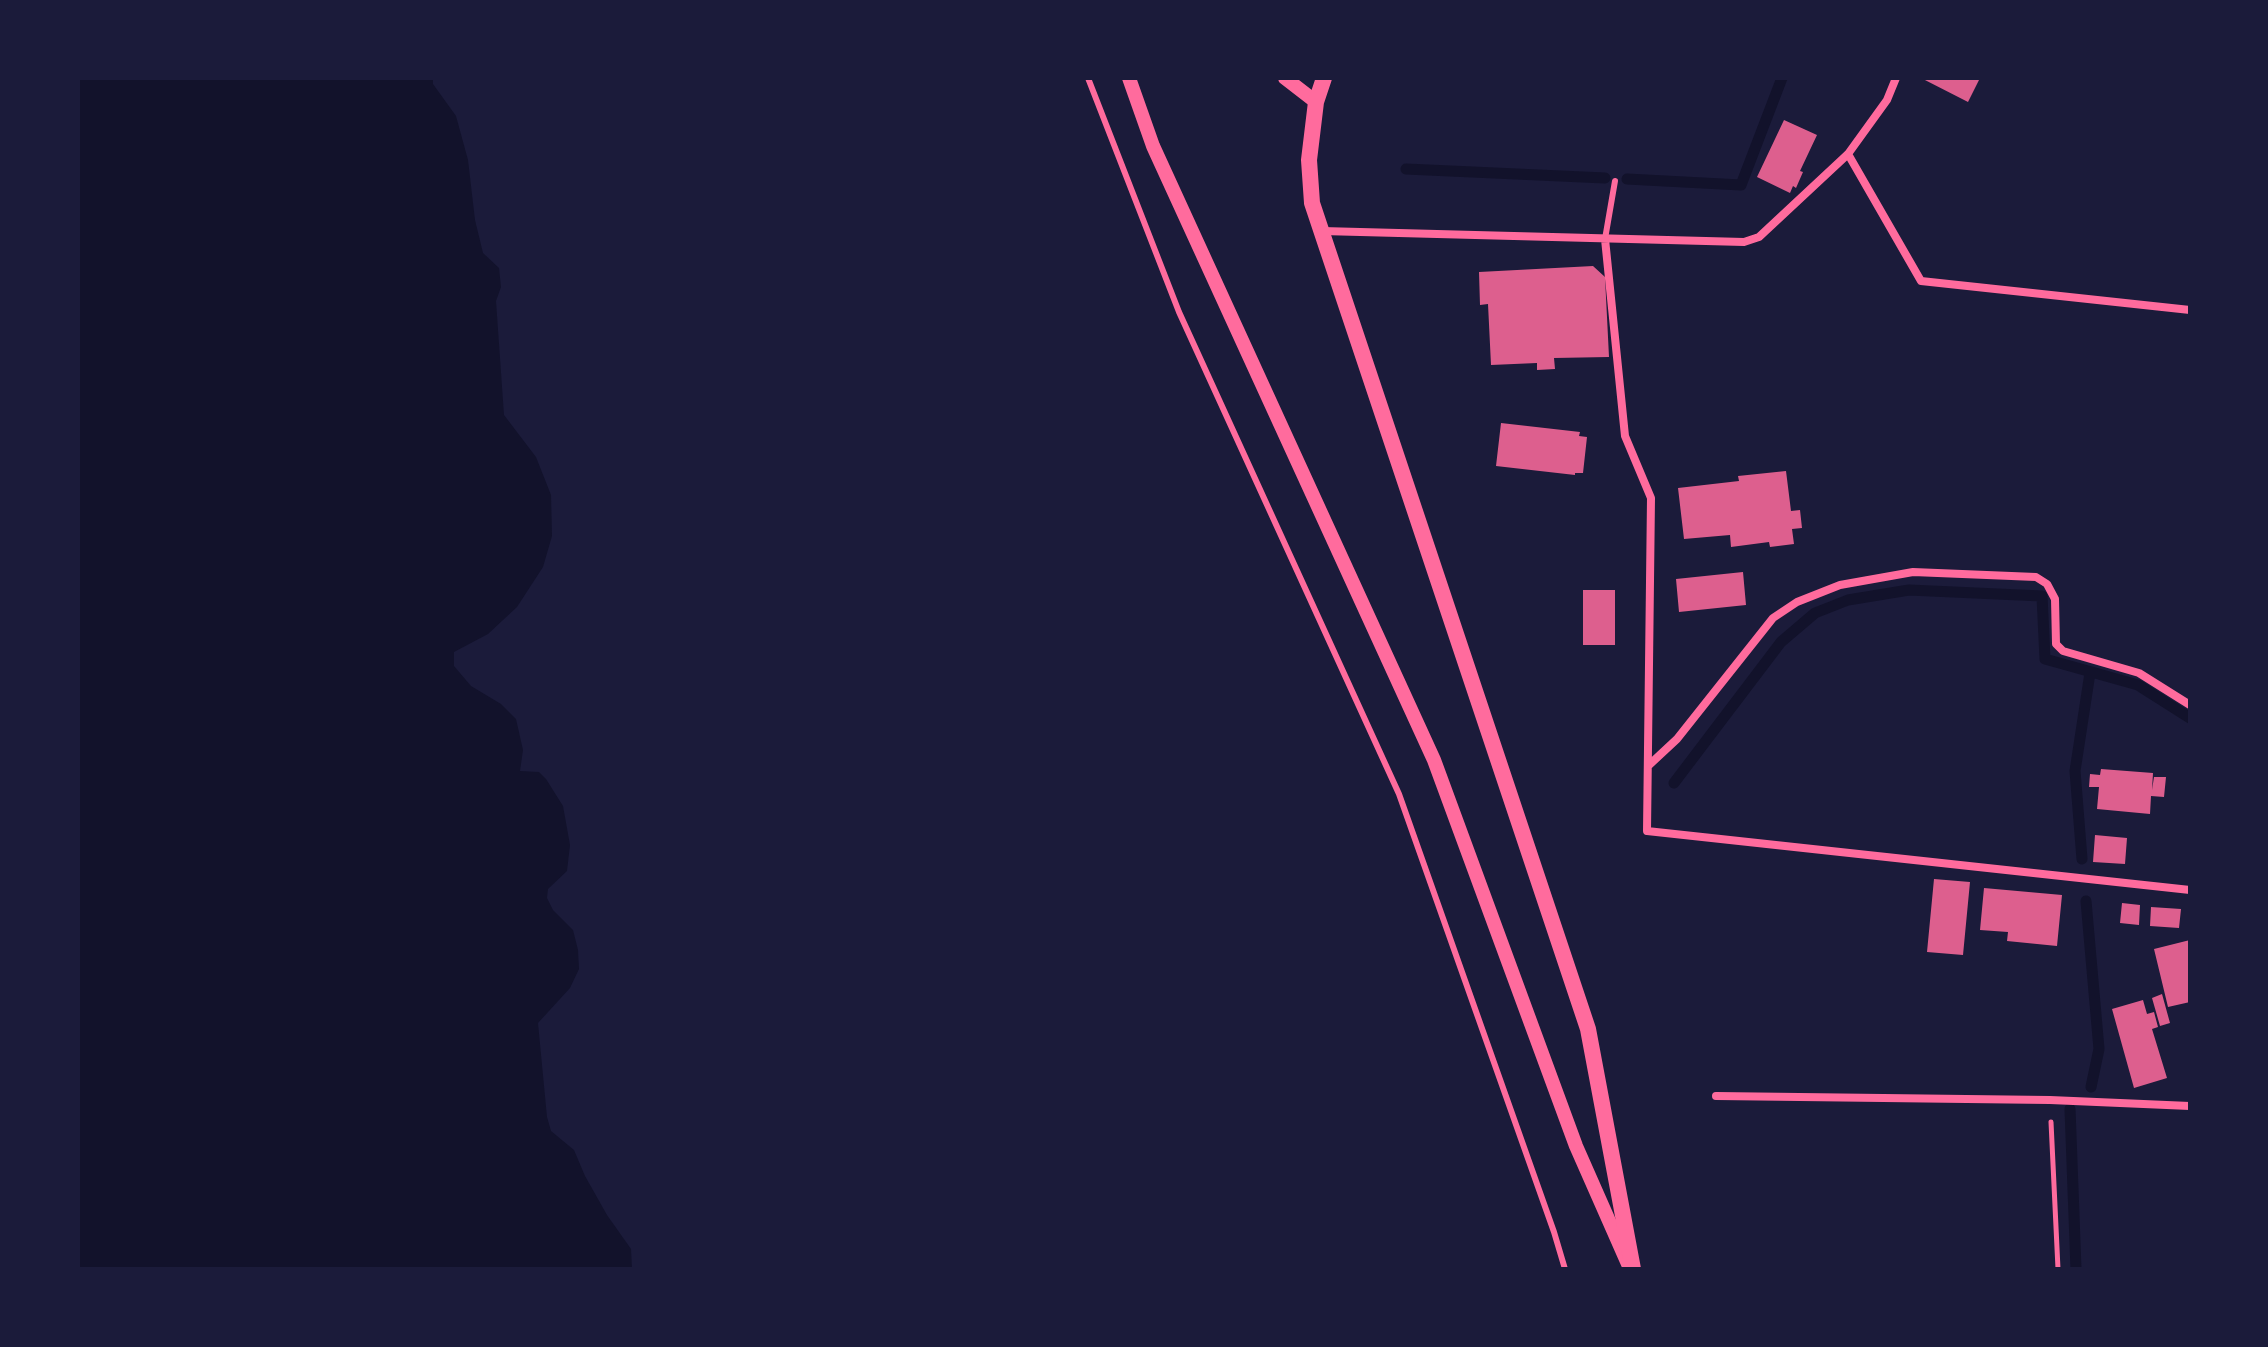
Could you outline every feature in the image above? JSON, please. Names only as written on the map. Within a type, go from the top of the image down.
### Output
[{"type":"main road","points":[[1324,78],[1316,102],[1309,160],[1312,203],[1588,1029],[1632,1269]]},
{"type":"street","points":[[1129,78],[1153,146],[1434,760],[1576,1146],[1632,1269]]},
{"type":"street","points":[[1285,78],[1316,102]]},
{"type":"street","points":[[1321,231],[1744,242],[1759,237],[1848,154],[1887,100],[1896,78]]},
{"type":"street","points":[[1848,154],[1921,281],[2190,310]]},
{"type":"street","points":[[1605,239],[1625,436],[1651,498],[1647,831],[2190,890]]},
{"type":"street","points":[[1648,766],[1677,739],[1773,618],[1797,602],[1840,585],[1913,572],[2036,577],[2047,584],[2055,599],[2056,644],[2063,651],[2139,673],[2190,705]]},
{"type":"street","points":[[1716,1096],[2050,1100],[2190,1106]]},
{"type":"lane","points":[[1088,78],[1179,312],[1399,794],[1565,1269]]},
{"type":"lane","points":[[1605,239],[1615,181]]},
{"type":"path","points":[[2050,1100],[2058,1269]]},
{"type":"shaded area","points":[[78,78],[433,78],[433,84],[456,116],[468,160],[475,220],[483,253],[499,268],[501,287],[496,301],[504,415],[536,457],[551,495],[552,536],[543,567],[517,607],[488,634],[454,652],[454,666],[471,686],[501,704],[516,719],[523,750],[520,771],[539,772],[563,806],[570,845],[567,871],[548,889],[547,898],[553,910],[573,930],[579,969],[570,988],[538,1023],[547,1117],[551,1131],[574,1150],[607,1215],[631,1249],[632,1269],[78,1269]]},
{"type":"building","points":[[1921,78],[1980,78],[1968,102]]},
{"type":"building","points":[[1784,120],[1817,135],[1800,171],[1803,172],[1796,188],[1793,186],[1790,193],[1757,177]]},
{"type":"building","points":[[1593,266],[1605,277],[1609,357],[1554,358],[1555,369],[1537,370],[1537,363],[1491,365],[1488,304],[1480,305],[1479,272]]},
{"type":"building","points":[[1501,423],[1580,432],[1579,436],[1587,437],[1583,473],[1575,475],[1496,466]]},
{"type":"building","points":[[1786,471],[1791,511],[1800,510],[1802,528],[1792,529],[1794,544],[1770,547],[1769,542],[1731,547],[1730,535],[1684,539],[1678,488],[1739,481],[1738,476]]},
{"type":"building","points":[[1743,572],[1746,605],[1679,612],[1676,579]]},
{"type":"building","points":[[1583,590],[1615,590],[1615,645],[1583,645]]},
{"type":"building","points":[[2101,769],[2153,773],[2152,790],[2154,777],[2166,777],[2164,797],[2151,796],[2150,814],[2097,809],[2099,787],[2089,787],[2090,774],[2100,775]]},
{"type":"building","points":[[2095,835],[2127,838],[2125,864],[2093,862]]},
{"type":"building","points":[[1934,879],[1970,882],[1963,955],[1927,952]]},
{"type":"building","points":[[1984,888],[2062,895],[2057,946],[2007,941],[2008,932],[1980,930]]},
{"type":"building","points":[[2122,903],[2140,905],[2139,925],[2120,923]]},
{"type":"building","points":[[2151,907],[2181,909],[2179,928],[2150,926]]},
{"type":"building","points":[[2190,940],[2190,1002],[2168,1007],[2154,949]]},
{"type":"building","points":[[2162,994],[2170,1023],[2160,1026],[2152,998]]},
{"type":"building","points":[[2143,1000],[2147,1014],[2154,1012],[2158,1027],[2152,1029],[2167,1078],[2134,1088],[2112,1009]]},
{"type":"waterway","points":[[1627,179],[1741,185],[1782,78]]},
{"type":"waterway","points":[[1406,169],[1605,178]]},
{"type":"waterway","points":[[1674,783],[1781,642],[1815,613],[1848,600],[1909,590],[2042,596],[2045,659],[2138,685],[2190,718]]},
{"type":"waterway","points":[[2082,859],[2075,771],[2090,673]]},
{"type":"waterway","points":[[2086,901],[2099,1049],[2091,1087]]},
{"type":"waterway","points":[[2070,1109],[2076,1269]]}]
